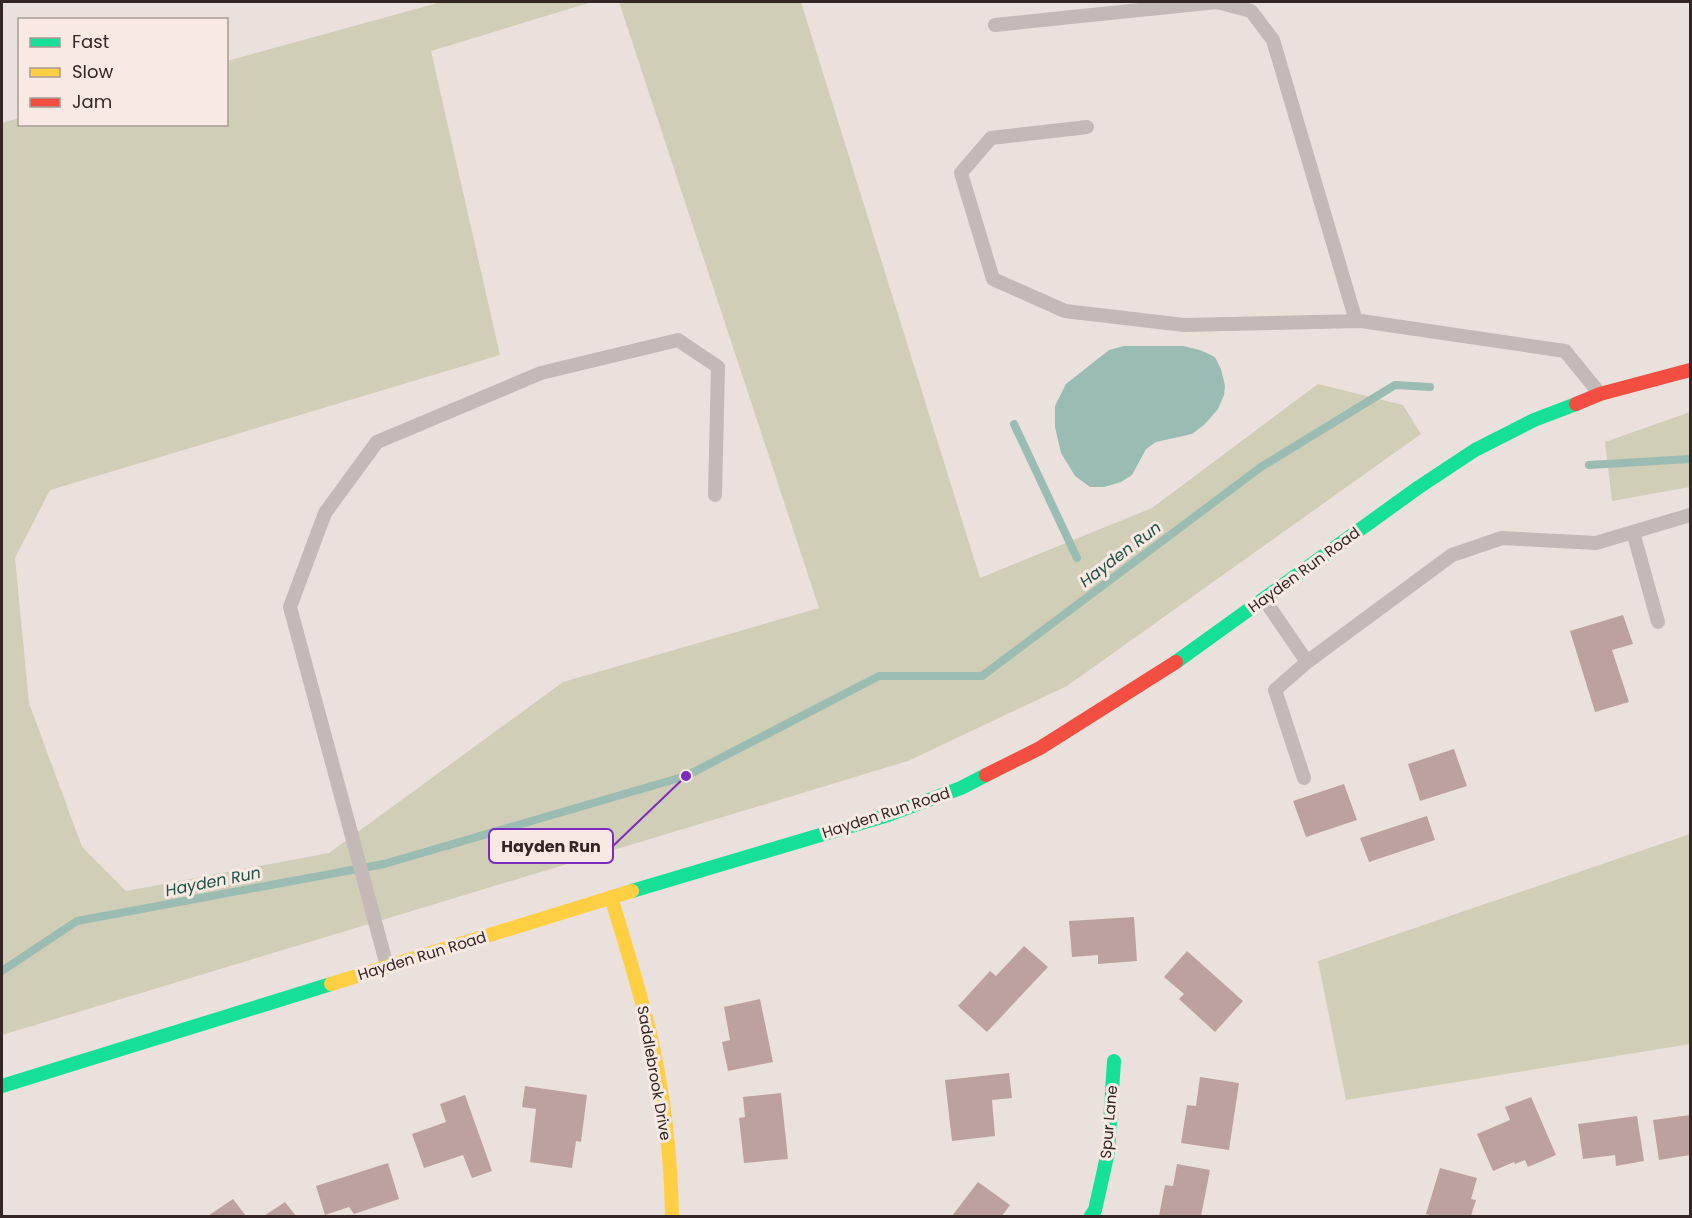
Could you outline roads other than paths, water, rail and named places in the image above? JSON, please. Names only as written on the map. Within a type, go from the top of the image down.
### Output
[{"type":"main road","name":"Hayden Run Road","points":[[2,1086],[611,897],[888,815],[961,788],[1040,748],[1180,660],[1419,487],[1476,450],[1534,420],[1600,394],[1690,370]]},
{"type":"main road","name":"Saddlebrook Drive","points":[[611,897],[649,1026],[663,1102],[672,1181],[672,1216]]},
{"type":"main road","name":"Spur Lane","points":[[1091,1216],[1095,1210],[1108,1152],[1114,1061]]},
{"type":"lane","points":[[995,25],[1217,2],[1251,11],[1273,40],[1356,321]]},
{"type":"lane","points":[[1087,128],[991,138],[961,172],[993,279],[1065,311],[1184,324],[1356,321],[1565,351],[1600,394]]},
{"type":"lane","points":[[387,966],[290,607],[325,513],[377,442],[541,374],[678,340],[717,367],[715,495]]},
{"type":"lane","points":[[1304,778],[1275,690],[1307,662],[1452,555],[1502,538],[1596,543],[1690,515]]},
{"type":"lane","points":[[1633,532],[1658,622]]},
{"type":"lane","points":[[1264,599],[1307,662]]},
{"type":"water","points":[[1124,346],[1183,346],[1215,357],[1221,369],[1225,386],[1224,395],[1218,409],[1205,424],[1192,434],[1156,442],[1146,449],[1132,475],[1121,482],[1104,487],[1090,487],[1075,476],[1061,453],[1055,427],[1055,406],[1066,384],[1109,350]]},
{"type":"waterway","name":"Hayden Run","points":[[2,971],[77,921],[384,864],[686,776],[879,676],[982,676],[1261,467],[1395,385],[1430,387]]},
{"type":"waterway","points":[[1014,424],[1077,558]]},
{"type":"waterway","name":"Hayden Run","points":[[1589,465],[1690,459]]},
{"type":"place","name":"Hayden Run","points":[[686,776]]}]
